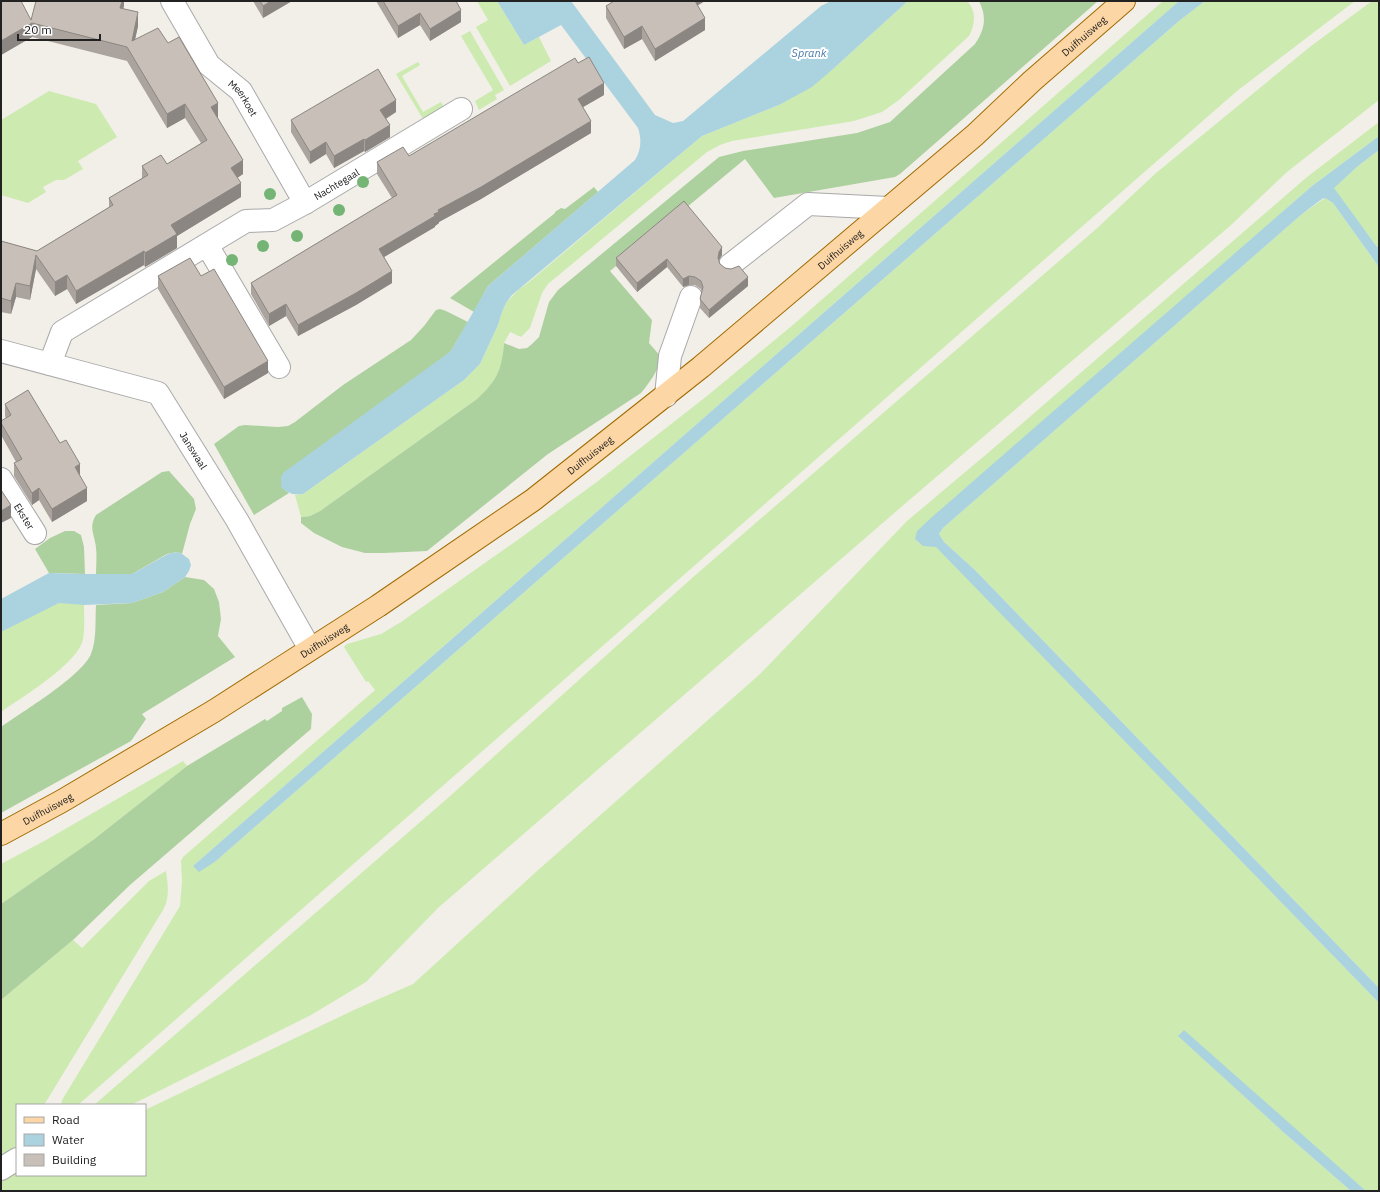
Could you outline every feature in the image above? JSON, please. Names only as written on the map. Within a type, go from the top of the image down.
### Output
[{"type":"main road","name":"Duifhuisweg","points":[[1,834],[62,801],[173,736],[378,606],[534,500],[666,396],[975,135],[1032,81],[1124,1]]},
{"type":"street","name":"Meerkoet","points":[[172,1],[209,65],[241,91],[305,203]]},
{"type":"street","name":"Nachtegaal","points":[[50,364],[62,332],[246,221],[273,220],[305,203],[461,110]]},
{"type":"street","points":[[730,265],[808,204],[888,208]]},
{"type":"street","points":[[207,245],[279,367]]},
{"type":"street","points":[[666,396],[670,356],[692,297]]},
{"type":"street","name":"Janswaal","points":[[1,351],[158,393],[248,539],[310,649]]},
{"type":"street","name":"Ekster","points":[[1,479],[36,533]]},
{"type":"street","points":[[1,1169],[16,1160]]},
{"type":"green space","points":[[477,1],[497,1],[524,45],[539,37],[551,61],[510,86],[476,27],[488,20]]},
{"type":"green space","points":[[908,1],[967,1],[974,14],[974,23],[969,36],[899,100],[882,112],[854,121],[732,141],[707,152],[548,284],[542,293],[530,328],[521,337],[510,332],[504,343],[503,360],[497,375],[488,390],[320,511],[310,516],[301,517],[295,495],[303,494],[464,380],[480,364],[498,325],[506,303],[518,290],[702,136],[779,105],[833,69]]},
{"type":"green space","points":[[979,1],[1098,1],[895,177],[774,198],[745,159],[610,271],[652,320],[649,343],[662,358],[653,377],[641,393],[548,454],[427,551],[365,553],[342,547],[314,533],[301,523],[301,517],[310,516],[320,511],[477,399],[494,380],[497,374],[502,360],[504,343],[519,349],[527,348],[532,344],[539,337],[549,302],[558,290],[719,157],[743,151],[857,133],[890,122],[975,44],[984,23],[982,7]]},
{"type":"green space","points":[[1163,1],[1179,1],[193,866],[216,861],[1179,21],[1205,1],[1355,1],[1237,91],[79,1104],[61,1104],[62,1100],[180,906],[182,881],[181,861],[183,857],[375,690],[368,681],[366,682],[344,647],[347,644],[381,634],[401,622],[519,539],[598,481],[707,396],[794,324]]},
{"type":"green space","points":[[1372,1],[1379,1],[1379,100],[1287,172],[1230,226],[907,502],[438,908],[366,982],[311,1015],[133,1104],[95,1104],[449,797],[692,578],[1095,230],[1156,173],[1311,46]]},
{"type":"green space","points":[[470,31],[504,90],[495,95],[497,99],[479,110],[475,101],[493,90],[461,36]]},
{"type":"green space","points":[[418,62],[420,65],[402,76],[423,112],[441,102],[444,107],[423,119],[396,74]]},
{"type":"green space","points":[[49,91],[96,104],[117,137],[78,161],[83,169],[64,180],[56,180],[43,187],[46,192],[28,203],[1,195],[1,120]]},
{"type":"green space","points":[[1379,122],[1379,136],[1312,186],[918,531],[923,546],[936,546],[1379,1003],[1379,1191],[1366,1191],[1179,1036],[1282,1131],[1351,1191],[1,1191],[1,1176],[16,1169],[16,1176],[146,1176],[146,1110],[356,1009],[413,984],[537,871],[760,674],[907,521],[1307,177]]},
{"type":"green space","points":[[1379,150],[1379,245],[1377,247],[1333,188]]},
{"type":"green space","points":[[594,187],[598,192],[488,286],[474,312],[450,298],[555,212],[561,208],[565,209]]},
{"type":"green space","points":[[1325,198],[1333,203],[1379,267],[1379,988],[975,570],[944,542],[939,534],[943,528],[1302,214]]},
{"type":"green space","points":[[440,309],[468,322],[451,351],[285,490],[289,493],[254,515],[214,444],[239,426],[278,427],[288,426],[295,422],[343,385],[411,340],[436,310]]},
{"type":"green space","points":[[169,471],[194,499],[196,509],[190,524],[182,554],[177,552],[167,554],[132,574],[96,574],[96,551],[92,524],[96,515],[162,472]]},
{"type":"green space","points":[[65,531],[74,531],[81,535],[84,547],[85,574],[49,573],[35,549],[50,538]]},
{"type":"green space","points":[[185,577],[204,580],[214,589],[219,602],[221,619],[218,636],[235,657],[142,714],[146,719],[131,741],[1,813],[1,727],[64,683],[85,663],[93,648],[96,605],[132,603],[163,592]]},
{"type":"green space","points":[[59,602],[84,605],[84,635],[79,648],[61,669],[1,712],[1,632]]},
{"type":"green space","points":[[302,697],[312,714],[311,729],[130,885],[73,940],[1,1000],[1,904],[93,840],[187,766],[265,719],[267,721],[282,711],[282,708]]},
{"type":"green space","points":[[183,761],[187,766],[93,840],[1,904],[1,864],[46,840]]},
{"type":"green space","points":[[166,871],[168,896],[163,910],[45,1104],[16,1104],[16,1148],[8,1158],[1,1163],[1,1000],[73,940],[82,948],[149,881]]},
{"type":"water","name":"Sprank","points":[[497,1],[571,1],[655,115],[673,123],[683,121],[821,6],[831,1],[908,1],[812,87],[779,105],[702,136],[512,295],[506,303],[498,325],[480,364],[464,380],[303,494],[289,493],[281,487],[281,477],[283,473],[451,351],[488,286],[635,160],[640,149],[638,128],[561,25],[524,45]]},
{"type":"water","points":[[1179,1],[1205,1],[1179,21],[216,861],[199,872],[193,866]]},
{"type":"water","points":[[1379,136],[1379,150],[1358,166],[1334,188],[1377,247],[1379,245],[1379,267],[1333,203],[1325,198],[1322,199],[1302,214],[943,528],[939,534],[944,542],[975,570],[1379,988],[1379,1003],[936,547],[923,546],[915,539],[917,531],[932,517],[1312,186]]},
{"type":"water","points":[[177,552],[189,559],[191,565],[189,571],[185,577],[163,592],[132,603],[84,605],[59,603],[1,632],[1,599],[49,573],[132,574],[168,554]]},
{"type":"water","points":[[1184,1030],[1366,1191],[1351,1191],[1282,1131],[1178,1036]]},
{"type":"building","points":[[1,1],[21,1],[31,20],[36,1],[122,1],[120,8],[138,12],[132,41],[158,28],[168,43],[179,37],[218,103],[211,107],[243,160],[231,168],[241,183],[171,225],[177,234],[145,253],[144,251],[76,291],[67,275],[55,282],[36,255],[30,286],[16,283],[11,301],[1,298],[1,241],[37,251],[113,205],[109,198],[148,175],[142,166],[161,155],[167,164],[207,140],[185,104],[167,114],[127,47],[32,23],[1,41]]},
{"type":"building","points":[[260,1],[271,1],[263,6]]},
{"type":"building","points":[[383,1],[456,1],[461,10],[430,29],[420,13],[398,26]]},
{"type":"building","points":[[614,1],[695,1],[705,18],[655,49],[642,26],[624,37],[606,6]]},
{"type":"building","points":[[589,57],[604,83],[578,99],[591,121],[481,187],[438,210],[439,212],[434,214],[435,216],[379,249],[392,271],[356,293],[298,325],[286,304],[269,314],[251,283],[397,195],[377,162],[403,147],[409,156],[575,58],[578,63]]},
{"type":"building","points":[[378,69],[396,100],[380,110],[390,125],[334,156],[326,142],[310,152],[291,120]]},
{"type":"building","points":[[684,201],[722,247],[718,258],[720,264],[725,268],[731,269],[739,266],[748,277],[709,310],[700,299],[703,287],[701,281],[695,277],[689,276],[683,279],[667,259],[637,283],[616,258]]},
{"type":"building","points":[[190,258],[201,276],[214,269],[268,361],[224,387],[158,276]]},
{"type":"building","points":[[28,390],[60,443],[66,440],[80,464],[75,467],[87,488],[52,509],[39,488],[32,493],[14,463],[22,459],[1,423],[1,421],[11,415],[5,404]]},
{"type":"building","points":[[1,490],[11,505],[1,511]]}]
